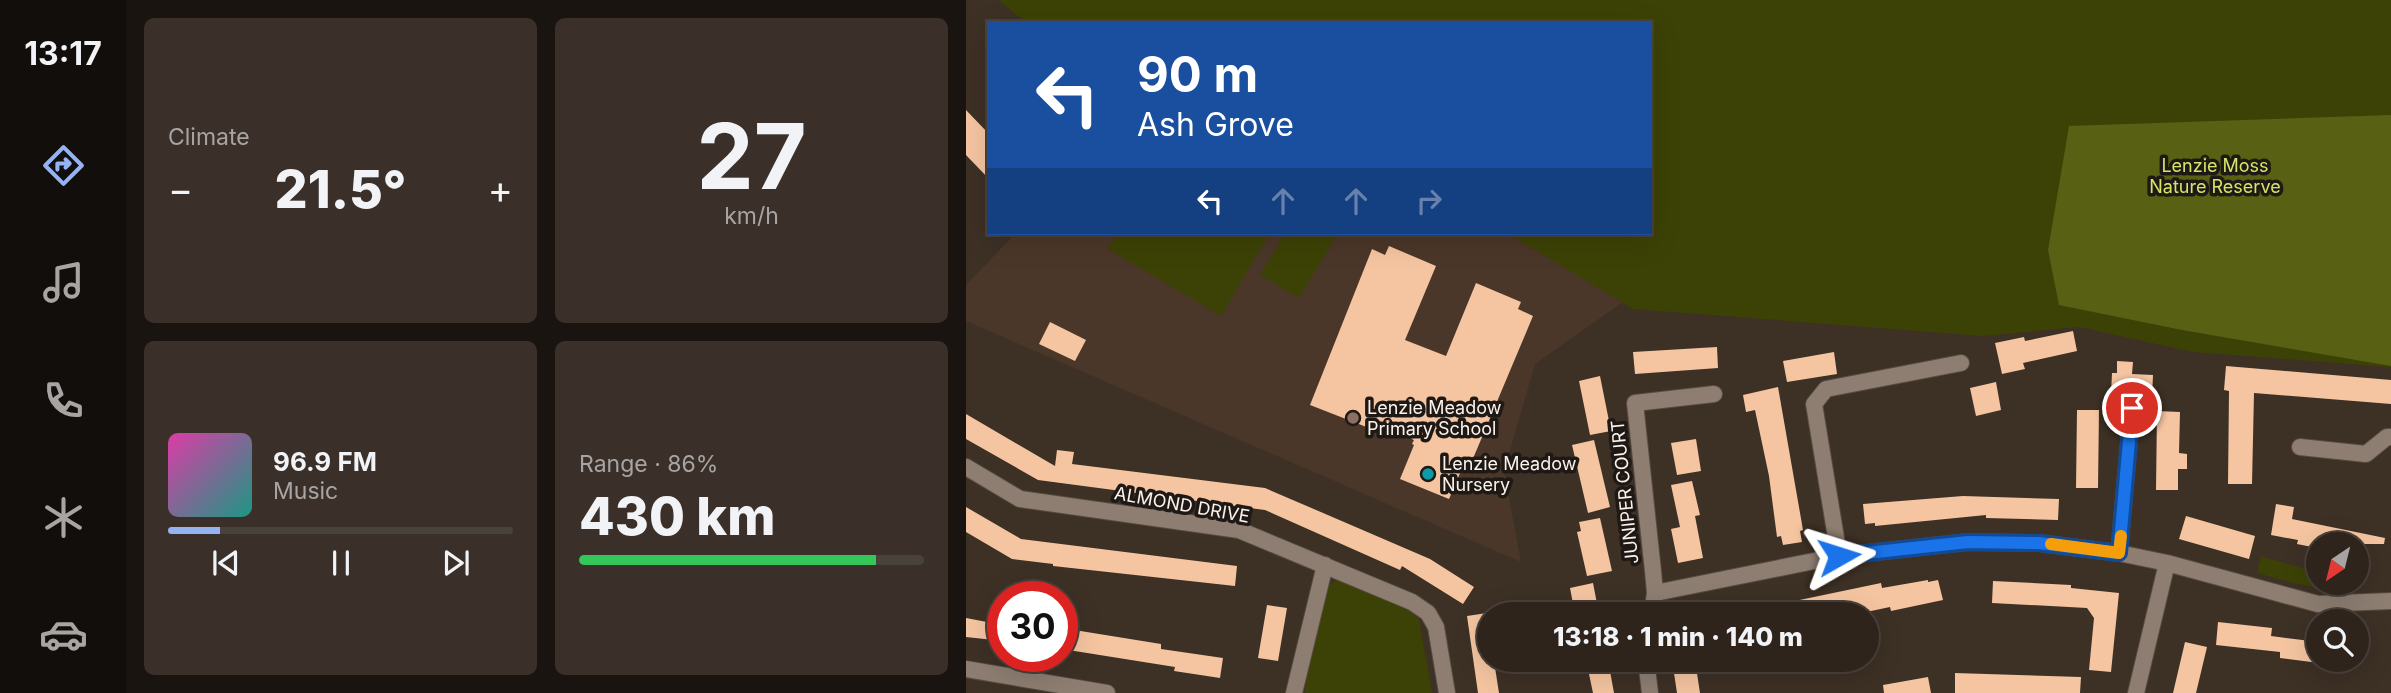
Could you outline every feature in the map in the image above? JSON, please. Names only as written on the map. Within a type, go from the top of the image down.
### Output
[{"type":"street","points":[[1839,556],[1814,404],[1826,389],[1961,363]]},
{"type":"street","name":"JUNIPER COURT","points":[[1654,602],[1655,593],[1635,403],[1714,394]]},
{"type":"street","points":[[2119,553],[2132,408]]},
{"type":"street","points":[[2300,447],[2366,454],[2387,436],[2391,437]]},
{"type":"street","name":"ALMOND DRIVE","points":[[966,467],[1020,499],[1239,530],[1412,603],[1428,613],[1436,626],[1447,693]]},
{"type":"street","points":[[1655,593],[1839,556],[1968,542],[2039,543],[2119,553],[2167,563],[2318,604],[2391,601]]},
{"type":"street","points":[[2136,693],[2167,563]]},
{"type":"street","points":[[1294,693],[1325,565]]},
{"type":"street","points":[[966,669],[1107,693]]},
{"type":"street","points":[[1647,672],[1650,693]]},
{"type":"shaded area","name":"Lenzie Meadow Primary School","points":[[1014,235],[1510,235],[1623,302],[1535,364],[1504,471],[1521,562],[966,321],[966,285]]},
{"type":"green space","name":"Lenzie Moss Nature Reserve","points":[[998,0],[2391,0],[2391,367],[2193,352],[2079,327],[1982,336],[1633,309],[1510,235],[1652,235],[1652,21],[1024,21]]},
{"type":"green space","points":[[2391,115],[2391,366],[2182,330],[2059,305],[2048,250],[2069,126]]},
{"type":"green space","points":[[1117,235],[1269,235],[1221,316],[1108,249]]},
{"type":"green space","points":[[1285,235],[1337,235],[1299,298],[1260,275]]},
{"type":"green space","points":[[2261,556],[2306,569],[2306,584],[2297,583],[2257,573]]},
{"type":"green space","points":[[1338,579],[1409,610],[1419,619],[1432,693],[1306,693],[1304,683],[1329,585]]},
{"type":"building","points":[[966,110],[987,132],[987,177],[966,155]]},
{"type":"building","name":"Lenzie Meadow Primary School","points":[[1389,246],[1436,266],[1405,340],[1446,356],[1476,283],[1521,302],[1518,309],[1533,316],[1469,468],[1463,466],[1449,499],[1400,479],[1414,440],[1371,422],[1369,428],[1310,405],[1372,249],[1385,255]]},
{"type":"building","points":[[1050,322],[1086,340],[1075,361],[1039,344]]},
{"type":"building","points":[[2073,331],[2077,351],[2023,363],[2025,369],[2002,374],[1995,343],[2024,337],[2025,341]]},
{"type":"building","points":[[1717,347],[1718,368],[1635,374],[1633,352]]},
{"type":"building","points":[[1834,352],[1837,374],[1787,382],[1783,361]]},
{"type":"building","points":[[2117,361],[2133,362],[2132,374],[2153,375],[2152,397],[2111,394],[2112,373],[2117,373]]},
{"type":"building","points":[[2226,366],[2391,380],[2391,404],[2254,393],[2252,484],[2228,484],[2229,391],[2224,390]]},
{"type":"building","points":[[1600,376],[1611,431],[1590,435],[1579,381]]},
{"type":"building","points":[[1996,382],[2001,410],[1976,416],[1970,388]]},
{"type":"building","points":[[1778,387],[1803,530],[1800,531],[1802,542],[1783,545],[1781,536],[1777,537],[1769,476],[1755,410],[1746,412],[1743,395]]},
{"type":"building","points":[[2077,410],[2099,410],[2098,488],[2076,488]]},
{"type":"building","points":[[2157,411],[2180,412],[2179,453],[2187,454],[2187,469],[2178,469],[2178,490],[2156,490]]},
{"type":"building","points":[[966,414],[1055,466],[1057,450],[1074,452],[1072,464],[1265,488],[1430,559],[1474,587],[1463,604],[1402,566],[1400,570],[1265,510],[1038,480],[966,439]]},
{"type":"building","points":[[1696,439],[1701,471],[1677,475],[1671,443]]},
{"type":"building","points":[[1594,440],[1610,507],[1588,513],[1572,445]]},
{"type":"building","points":[[1692,481],[1700,515],[1695,516],[1703,558],[1678,563],[1671,529],[1680,527],[1671,485]]},
{"type":"building","points":[[1963,496],[2059,499],[2058,520],[1986,518],[1986,515],[1875,526],[1875,523],[1865,524],[1863,504]]},
{"type":"building","points":[[2276,504],[2294,507],[2292,519],[2356,532],[2306,532],[2306,546],[2297,544],[2298,540],[2271,535]]},
{"type":"building","points":[[966,507],[1021,539],[1237,566],[1235,586],[1012,559],[966,532]]},
{"type":"building","points":[[2186,516],[2255,536],[2249,559],[2179,539]]},
{"type":"building","points":[[1600,518],[1612,571],[1587,576],[1577,532],[1581,531],[1579,522]]},
{"type":"building","points":[[2370,535],[2385,538],[2384,544],[2370,544]]},
{"type":"building","points":[[1938,580],[1943,600],[1891,611],[1890,607],[1879,609],[1879,602],[1790,602],[1881,583],[1882,588]]},
{"type":"building","points":[[1993,581],[2071,585],[2071,588],[2119,593],[2111,672],[2089,670],[2094,618],[2087,608],[1992,603]]},
{"type":"building","points":[[1593,583],[1597,602],[1573,602],[1570,588]]},
{"type":"building","points":[[1267,605],[1287,608],[1278,661],[1258,658]]},
{"type":"building","points":[[1477,614],[1477,672],[1496,672],[1499,693],[1478,693],[1467,616]]},
{"type":"building","points":[[966,618],[987,622],[987,639],[966,637]]},
{"type":"building","points":[[2218,622],[2272,628],[2271,636],[2306,640],[2306,661],[2280,658],[2280,652],[2216,645]]},
{"type":"building","points":[[1078,631],[1161,644],[1161,649],[1223,658],[1220,678],[1174,671],[1175,667],[1078,652]]},
{"type":"building","points":[[2185,642],[2207,647],[2196,693],[2173,693]]},
{"type":"building","points":[[1589,672],[1610,672],[1614,693],[1593,693]]},
{"type":"building","points":[[1674,672],[1697,672],[1700,693],[1677,693]]},
{"type":"building","points":[[1955,673],[2081,677],[2080,693],[1955,693]]},
{"type":"building","points":[[1928,677],[1931,693],[1884,693],[1883,685]]},
{"type":"slow traffic","points":[[2051,544],[2119,553],[2121,536]]},
{"type":"place","name":"Lenzie Meadow Primary School","points":[[1353,418]]},
{"type":"place","name":"Lenzie Meadow Nursery","points":[[1428,474]]},
{"type":"route","points":[[1839,556],[1968,542],[2039,543],[2119,553],[2132,408]]}]
